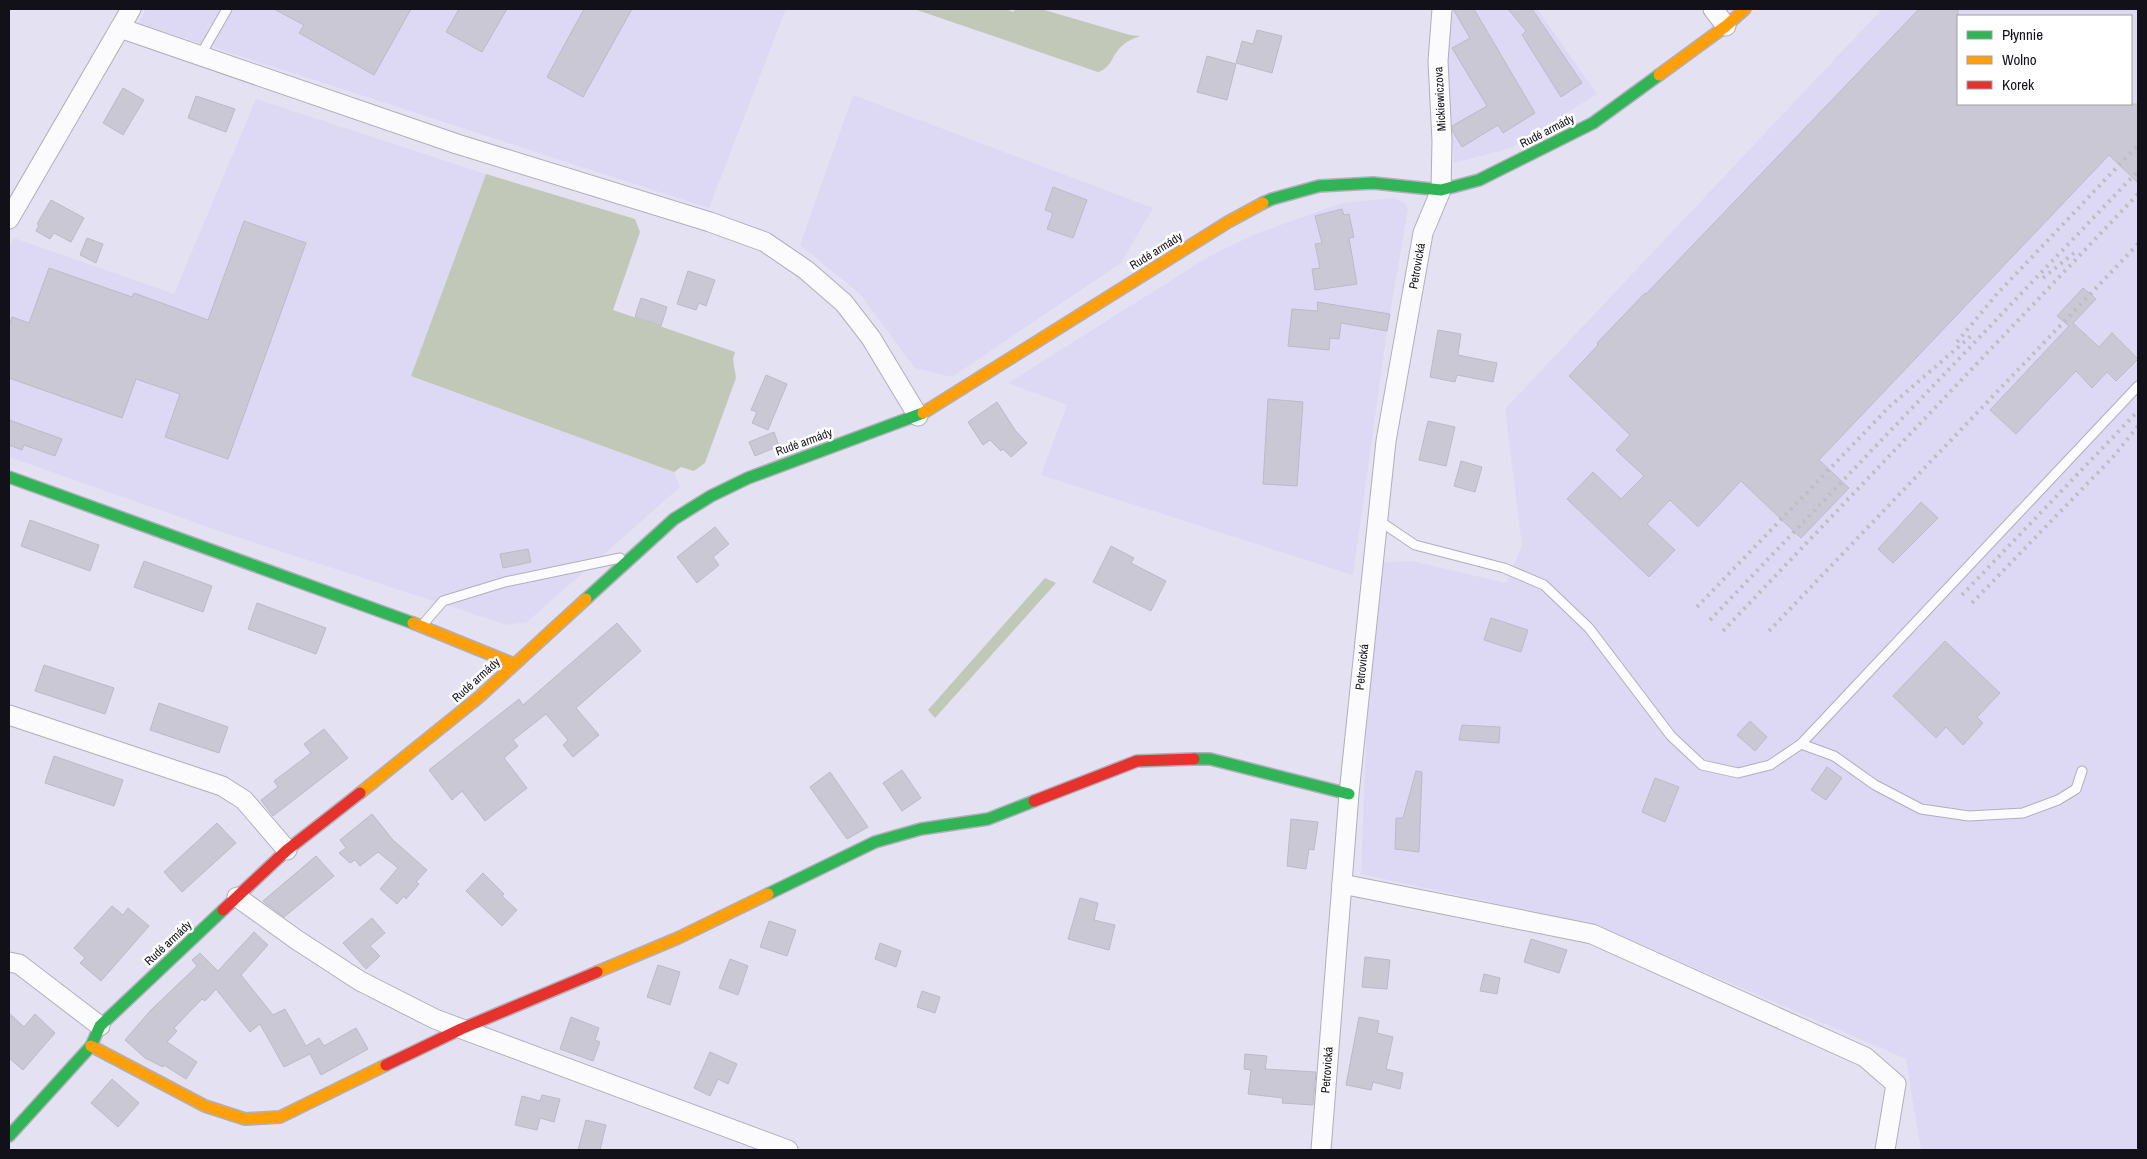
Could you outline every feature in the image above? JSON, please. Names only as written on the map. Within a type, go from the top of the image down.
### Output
[{"type":"street","points":[[9,218],[131,9]]},
{"type":"street","name":"Mickiewiczova","points":[[1441,190],[1442,141],[1438,61],[1442,9]]},
{"type":"street","points":[[1713,9],[1726,26]]},
{"type":"street","name":"Rudé armády","points":[[9,1136],[91,1046],[100,1026],[287,850],[385,774],[470,704],[674,519],[711,496],[748,478],[918,416],[1228,222],[1272,199],[1319,186],[1373,183],[1441,190],[1479,180],[1593,123],[1726,26],[1745,9]]},
{"type":"street","points":[[120,28],[457,144],[710,222],[765,242],[806,270],[844,304],[871,338],[918,416]]},
{"type":"street","name":"Petrovická","points":[[1321,1150],[1349,794],[1386,442],[1423,233],[1441,190]]},
{"type":"street","points":[[9,477],[422,626],[514,664]]},
{"type":"street","points":[[9,715],[222,786],[244,800],[287,850]]},
{"type":"street","points":[[91,1046],[205,1106],[245,1119],[280,1117],[461,1029],[678,938],[875,842],[921,829],[988,819],[1137,761],[1210,759],[1349,794]]},
{"type":"street","points":[[1342,884],[1592,934],[1865,1057],[1896,1084],[1885,1150]]},
{"type":"street","points":[[238,897],[297,940],[360,981],[434,1019],[788,1150]]},
{"type":"street","points":[[9,962],[19,964],[100,1026]]},
{"type":"lane","points":[[200,56],[227,9]]},
{"type":"lane","points":[[1378,520],[1415,545],[1504,568],[1544,585],[1589,628],[1671,736],[1702,765],[1738,773],[1770,765],[1800,744],[2138,386]]},
{"type":"lane","points":[[422,626],[444,601],[505,582],[635,554]]},
{"type":"lane","points":[[1800,744],[1834,756],[1874,785],[1921,809],[1969,816],[2023,813],[2058,800],[2076,789],[2082,771]]},
{"type":"shaded area","points":[[146,9],[786,9],[709,208],[138,23]]},
{"type":"shaded area","points":[[1450,9],[1537,9],[1597,94],[1511,148],[1454,163],[1447,76]]},
{"type":"shaded area","points":[[1882,9],[2138,9],[2138,1150],[1921,1150],[1906,1059],[1596,925],[1361,874],[1368,690],[1377,562],[1412,561],[1506,583],[1522,546],[1505,409]]},
{"type":"shaded area","points":[[853,95],[1153,208],[1121,263],[952,377],[915,368],[860,294],[800,245]]},
{"type":"shaded area","points":[[256,99],[486,174],[411,376],[674,472],[680,487],[527,622],[507,625],[225,533],[9,457],[9,248],[14,238],[174,294]]},
{"type":"shaded area","points":[[1393,198],[1405,203],[1408,209],[1387,331],[1353,575],[1041,475],[1067,405],[1008,383],[1208,257],[1255,234],[1342,203]]},
{"type":"green space","points":[[914,9],[1009,9],[1013,12],[1016,9],[1041,9],[1130,35],[1140,36],[1124,44],[1116,52],[1106,68],[1098,72]]},
{"type":"green space","points":[[486,174],[635,219],[640,232],[613,310],[735,352],[733,359],[736,378],[705,463],[694,471],[681,467],[674,472],[411,376]]},
{"type":"green space","points":[[1045,578],[1056,583],[935,718],[928,710]]},
{"type":"building","points":[[274,9],[411,9],[374,75],[299,33],[304,25]]},
{"type":"building","points":[[459,9],[507,9],[482,52],[446,32]]},
{"type":"building","points":[[584,9],[632,9],[583,97],[547,77]]},
{"type":"building","points":[[1453,9],[1474,9],[1535,113],[1503,133],[1498,125],[1462,147],[1453,132],[1452,126],[1487,106],[1452,48],[1470,38]]},
{"type":"building","points":[[1508,9],[1532,9],[1582,83],[1561,97],[1522,35],[1526,31]]},
{"type":"building","points":[[1919,9],[1958,9],[1957,105],[2138,104],[2138,183],[2109,155],[1819,460],[1849,488],[1801,538],[1741,481],[1698,527],[1670,500],[1647,524],[1675,550],[1649,577],[1567,499],[1593,472],[1621,499],[1644,476],[1616,450],[1630,435],[1569,376],[1598,345],[1597,343]]},
{"type":"building","points":[[1257,30],[1282,36],[1272,73],[1236,63],[1242,41],[1253,44]]},
{"type":"building","points":[[1207,56],[1236,64],[1227,100],[1197,92]]},
{"type":"building","points":[[123,88],[144,100],[123,135],[103,123]]},
{"type":"building","points":[[196,96],[235,109],[226,132],[188,118]]},
{"type":"building","points":[[1053,187],[1087,200],[1073,238],[1047,229],[1053,213],[1045,210]]},
{"type":"building","points":[[51,200],[84,218],[71,242],[54,233],[50,239],[36,231],[39,225],[37,224]]},
{"type":"building","points":[[1342,209],[1344,215],[1349,214],[1354,237],[1349,238],[1357,284],[1315,290],[1312,269],[1320,268],[1315,244],[1322,243],[1315,216]]},
{"type":"building","points":[[244,221],[306,243],[228,459],[165,437],[180,394],[136,379],[122,418],[9,378],[9,326],[12,317],[29,323],[49,268],[132,297],[134,293],[208,320]]},
{"type":"building","points":[[87,238],[103,244],[96,263],[80,255]]},
{"type":"building","points":[[688,271],[715,280],[706,306],[699,303],[696,310],[677,304]]},
{"type":"building","points":[[2083,288],[2096,299],[2073,323],[2099,347],[2112,333],[2138,359],[2116,381],[2107,372],[2092,388],[2076,371],[2016,434],[1990,410],[2069,326],[2057,316]]},
{"type":"building","points":[[641,298],[667,307],[661,326],[635,317]]},
{"type":"building","points":[[1317,302],[1390,314],[1387,331],[1341,323],[1339,339],[1330,338],[1329,350],[1288,346],[1292,309],[1318,311]]},
{"type":"building","points":[[1438,330],[1461,334],[1458,355],[1497,363],[1493,382],[1457,375],[1455,382],[1430,377]]},
{"type":"building","points":[[766,375],[787,384],[768,430],[752,423],[757,412],[751,410]]},
{"type":"building","points":[[1268,399],[1303,402],[1297,486],[1263,484]]},
{"type":"building","points":[[997,402],[1015,430],[1027,443],[1011,457],[1003,449],[1001,451],[990,440],[983,445],[968,422]]},
{"type":"building","points":[[9,420],[62,439],[55,456],[24,445],[22,450],[9,445]]},
{"type":"building","points":[[1428,421],[1455,427],[1446,466],[1419,460]]},
{"type":"building","points":[[774,432],[779,446],[755,456],[749,442]]},
{"type":"building","points":[[1461,461],[1482,467],[1475,492],[1454,486]]},
{"type":"building","points":[[1921,502],[1938,518],[1893,563],[1878,549]]},
{"type":"building","points":[[30,520],[99,545],[90,571],[21,546]]},
{"type":"building","points":[[715,527],[729,544],[713,557],[719,565],[697,583],[677,557]]},
{"type":"building","points":[[1111,546],[1134,558],[1131,563],[1166,581],[1151,611],[1093,582]]},
{"type":"building","points":[[528,549],[531,562],[503,568],[500,554]]},
{"type":"building","points":[[144,561],[212,586],[203,612],[134,587]]},
{"type":"building","points":[[257,603],[326,628],[316,654],[248,629]]},
{"type":"building","points":[[1491,618],[1528,630],[1521,652],[1484,640]]},
{"type":"building","points":[[617,623],[641,651],[576,708],[599,735],[573,757],[563,745],[568,740],[546,714],[513,740],[518,746],[504,758],[527,788],[485,821],[462,791],[452,800],[429,770],[519,699],[523,705]]},
{"type":"building","points":[[1945,641],[2000,693],[1977,717],[1983,723],[1963,745],[1946,727],[1936,738],[1893,696]]},
{"type":"building","points":[[44,665],[114,688],[105,714],[35,691]]},
{"type":"building","points":[[159,703],[228,727],[219,753],[150,730]]},
{"type":"building","points":[[1750,721],[1767,737],[1755,751],[1737,735]]},
{"type":"building","points":[[1462,725],[1500,727],[1499,743],[1459,740]]},
{"type":"building","points":[[324,729],[348,758],[273,816],[261,800],[278,787],[274,781],[311,753],[304,744]]},
{"type":"building","points":[[54,756],[123,780],[114,806],[45,783]]},
{"type":"building","points":[[1827,767],[1842,778],[1826,800],[1811,790]]},
{"type":"building","points":[[902,770],[921,798],[902,811],[883,783]]},
{"type":"building","points":[[1416,771],[1422,772],[1419,852],[1395,849],[1396,818],[1403,818]]},
{"type":"building","points":[[830,772],[868,827],[847,839],[810,787]]},
{"type":"building","points":[[1655,778],[1679,787],[1665,822],[1642,812]]},
{"type":"building","points":[[372,814],[393,840],[427,870],[416,882],[419,884],[406,899],[404,896],[397,904],[380,889],[398,868],[378,852],[360,866],[355,860],[350,863],[339,853],[346,848],[340,840]]},
{"type":"building","points":[[1291,819],[1318,822],[1314,850],[1309,849],[1306,869],[1287,866]]},
{"type":"building","points":[[217,823],[236,843],[182,892],[164,872]]},
{"type":"building","points":[[316,856],[334,876],[284,917],[263,901]]},
{"type":"building","points":[[483,873],[504,894],[502,896],[517,910],[502,926],[466,891]]},
{"type":"building","points":[[1080,898],[1098,903],[1094,920],[1115,925],[1109,950],[1068,939]]},
{"type":"building","points":[[112,906],[123,915],[128,908],[149,926],[101,981],[80,963],[85,958],[74,948]]},
{"type":"building","points":[[372,918],[385,933],[370,946],[380,956],[366,969],[343,943]]},
{"type":"building","points":[[769,921],[796,930],[787,956],[760,947]]},
{"type":"building","points":[[254,932],[268,945],[241,975],[273,1015],[285,1009],[306,1046],[319,1038],[324,1046],[356,1028],[368,1049],[321,1075],[310,1054],[284,1067],[260,1024],[250,1032],[216,989],[205,1001],[202,999],[174,1028],[177,1031],[167,1042],[197,1062],[186,1079],[164,1065],[163,1067],[145,1058],[125,1040],[151,1010],[197,966],[192,960],[200,953],[218,971]]},
{"type":"building","points":[[1531,939],[1567,950],[1559,973],[1524,962]]},
{"type":"building","points":[[880,943],[901,951],[896,967],[875,959]]},
{"type":"building","points":[[1365,957],[1390,960],[1387,989],[1362,987]]},
{"type":"building","points":[[730,959],[748,966],[738,995],[719,988]]},
{"type":"building","points":[[658,965],[680,972],[670,1005],[647,997]]},
{"type":"building","points":[[1484,974],[1500,978],[1497,994],[1480,991]]},
{"type":"building","points":[[922,991],[940,997],[935,1013],[917,1007]]},
{"type":"building","points":[[9,1013],[24,1027],[35,1014],[55,1033],[23,1070],[9,1058]]},
{"type":"building","points":[[571,1017],[599,1028],[595,1040],[600,1042],[593,1061],[560,1049]]},
{"type":"building","points":[[1359,1017],[1379,1021],[1377,1033],[1393,1037],[1386,1069],[1403,1073],[1400,1089],[1373,1082],[1371,1090],[1346,1085]]},
{"type":"building","points":[[710,1052],[737,1064],[728,1084],[718,1079],[710,1096],[694,1088]]},
{"type":"building","points":[[1245,1054],[1267,1056],[1265,1069],[1316,1072],[1313,1105],[1282,1103],[1283,1098],[1248,1094],[1251,1070],[1244,1069]]},
{"type":"building","points":[[112,1079],[139,1103],[118,1127],[91,1103]]},
{"type":"building","points":[[542,1095],[560,1099],[554,1122],[540,1118],[537,1130],[515,1125],[522,1096],[540,1101]]},
{"type":"building","points":[[586,1120],[606,1125],[600,1150],[578,1150]]},
{"type":"railway","points":[[1957,342],[1996,295],[2138,145]]},
{"type":"railway","points":[[1710,620],[2138,171]]},
{"type":"railway","points":[[1723,631],[2138,194]]},
{"type":"railway","points":[[1769,631],[2138,244]]},
{"type":"railway","points":[[2043,278],[2074,253]]},
{"type":"railway","points":[[1697,607],[1889,407],[1971,336]]},
{"type":"railway","points":[[1962,595],[2138,411]]},
{"type":"railway","points":[[1972,603],[2113,457],[2138,426]]},
{"type":"traffic: fast","points":[[1263,203],[1319,186],[1373,183],[1441,190],[1479,180],[1593,123],[1659,75]]},
{"type":"traffic: fast","points":[[586,599],[674,519],[711,496],[748,478],[923,413]]},
{"type":"traffic: fast","points":[[9,477],[413,623]]},
{"type":"traffic: fast","points":[[1194,759],[1210,759],[1349,794]]},
{"type":"traffic: fast","points":[[768,894],[875,842],[921,829],[988,819],[1034,801]]},
{"type":"traffic: fast","points":[[9,1136],[91,1046],[100,1026],[223,910]]},
{"type":"traffic: slow","points":[[1659,75],[1726,26],[1745,9]]},
{"type":"traffic: slow","points":[[923,413],[1228,222],[1263,203]]},
{"type":"traffic: slow","points":[[360,793],[478,698],[586,599]]},
{"type":"traffic: slow","points":[[413,623],[514,664]]},
{"type":"traffic: slow","points":[[597,972],[678,938],[768,894]]},
{"type":"traffic: slow","points":[[91,1046],[205,1106],[245,1119],[280,1117],[386,1065]]},
{"type":"traffic: jam","points":[[1034,801],[1137,761],[1194,759]]},
{"type":"traffic: jam","points":[[223,910],[287,850],[360,793]]},
{"type":"traffic: jam","points":[[386,1065],[461,1029],[597,972]]}]
